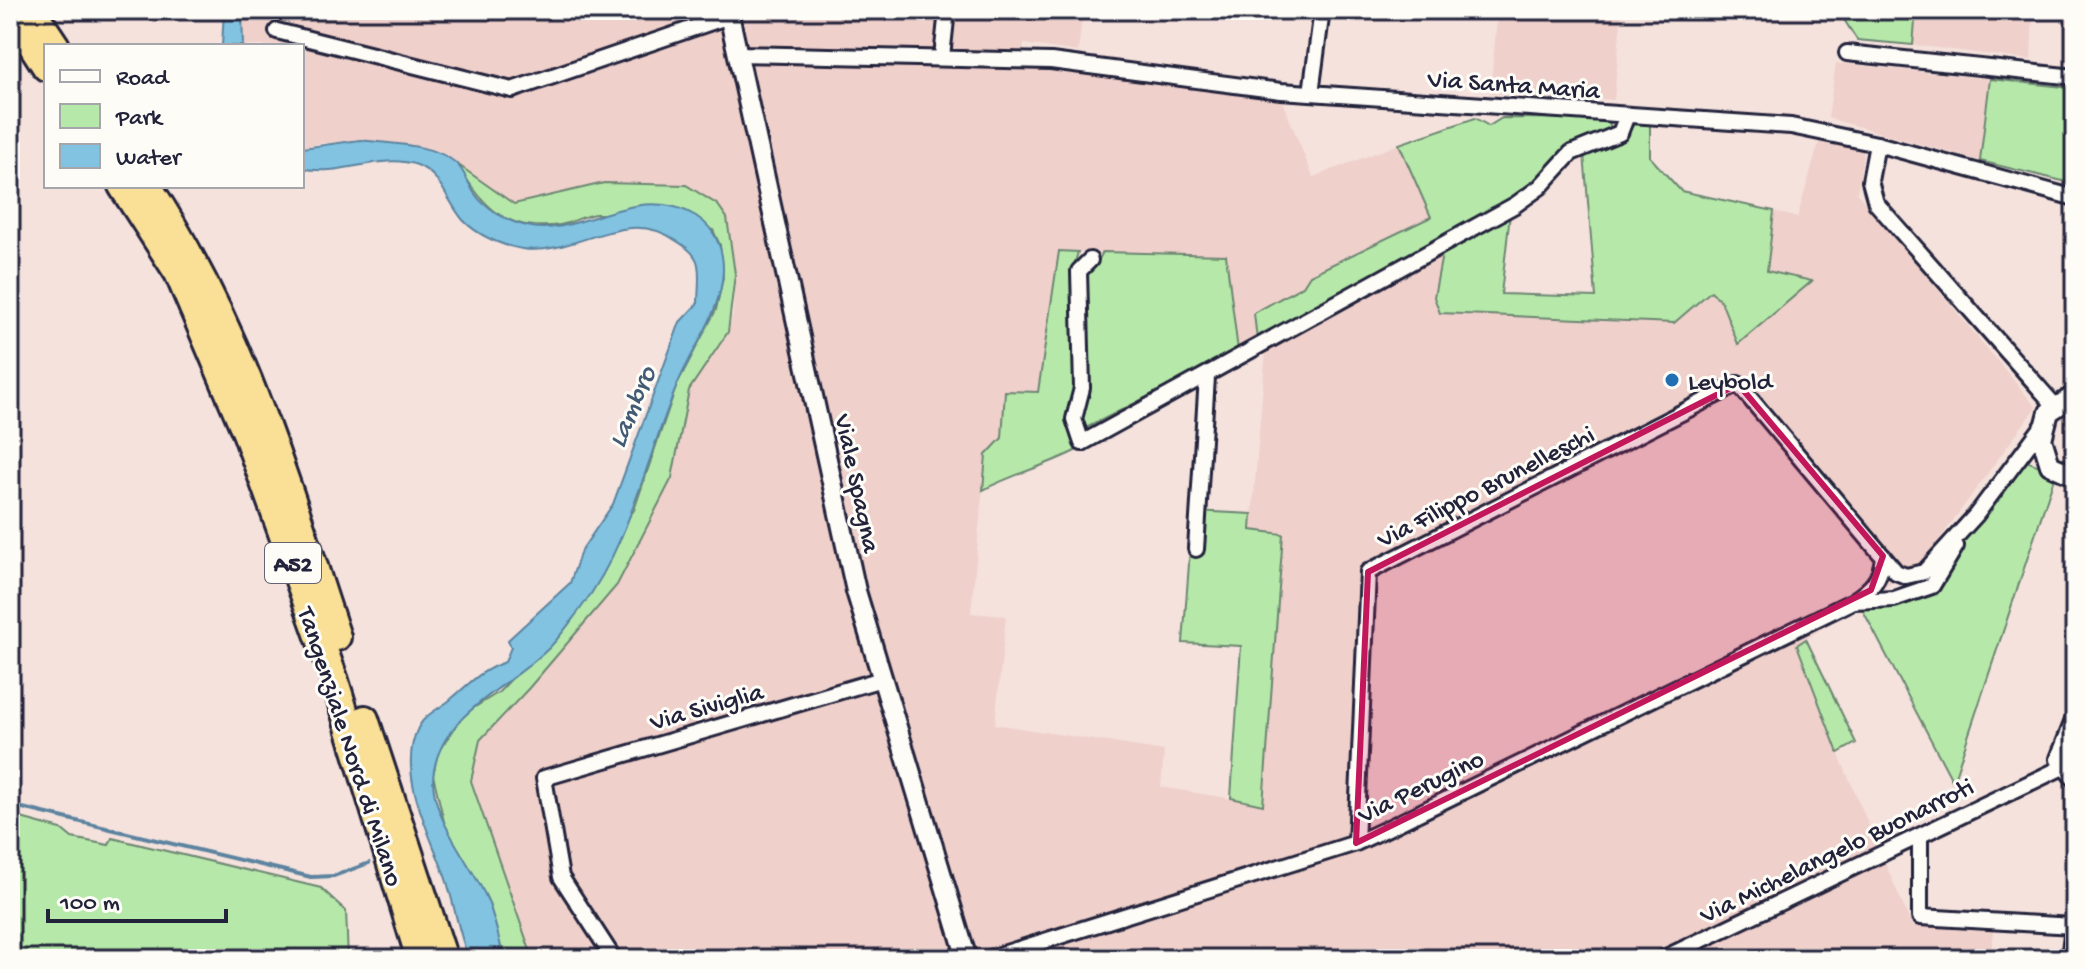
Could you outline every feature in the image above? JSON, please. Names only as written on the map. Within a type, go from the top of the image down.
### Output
[{"type":"highway","points":[[32,10],[55,44]]},
{"type":"highway","points":[[10,11],[44,64]]},
{"type":"highway","name":"Tangenziale Nord di Milano","points":[[123,188],[178,273],[247,435],[335,681],[420,959]]},
{"type":"highway","name":"Tangenziale Nord di Milano","points":[[149,188],[216,302],[250,378],[444,959]]},
{"type":"street","points":[[942,57],[947,10]]},
{"type":"street","points":[[1311,93],[1322,10]]},
{"type":"street","points":[[277,31],[512,90],[729,13]]},
{"type":"street","name":"Viale Spagna","points":[[729,13],[856,591],[967,959]]},
{"type":"street","points":[[1847,53],[2075,77]]},
{"type":"street","name":"Via Santa Maria","points":[[737,54],[942,57],[1067,63],[1311,93],[1791,126],[1877,144],[2075,198]]},
{"type":"street","points":[[1090,260],[1079,271],[1082,388],[1074,419],[1082,443],[1515,205],[1540,187],[1571,153],[1620,133],[1627,115]]},
{"type":"street","points":[[1877,144],[1870,181],[1876,203],[2068,403],[2042,427],[2046,459],[2055,468],[2072,472]]},
{"type":"street","points":[[1196,549],[1207,377]]},
{"type":"street","name":"Via Filippo Brunelleschi","points":[[1356,843],[1368,572],[1738,384],[1883,556]]},
{"type":"street","name":"Via Perugino","points":[[1883,556],[1896,572],[1906,576],[1924,572],[1976,515],[2042,427]]},
{"type":"street","points":[[2020,458],[2046,459]]},
{"type":"street","name":"Via Perugino","points":[[1853,601],[1894,599],[1932,586],[1976,515]]},
{"type":"street","name":"Via Perugino","points":[[987,959],[1356,843],[1853,601],[1871,590],[1882,569],[1883,556]]},
{"type":"street","name":"Via Siviglia","points":[[614,959],[561,877],[544,778],[882,679]]},
{"type":"street","points":[[2069,761],[2075,721]]},
{"type":"street","name":"Via Michelangelo Buonarroti","points":[[1662,959],[2030,783],[2069,761]]},
{"type":"street","points":[[1920,836],[1920,917],[2073,926],[2069,959]]},
{"type":"highlighted area","points":[[1738,384],[1883,556],[1871,590],[1853,601],[1356,843],[1368,572]]},
{"type":"shaded area","points":[[242,10],[1083,10],[1078,52],[1024,44],[1022,63],[1280,96],[1313,177],[1399,144],[1432,217],[1310,275],[1303,286],[1255,313],[1258,340],[1438,238],[1443,249],[1440,313],[1673,323],[1711,291],[1721,301],[1738,344],[1811,282],[1766,272],[1774,211],[1797,218],[1821,136],[1864,149],[1857,193],[2036,407],[1925,559],[1797,645],[1838,753],[1912,926],[1993,930],[1991,959],[533,959],[471,781],[480,740],[617,585],[672,478],[689,390],[728,332],[733,314],[735,274],[727,218],[686,185],[604,183],[514,205],[437,152],[321,143],[304,147],[304,44],[243,44]],"holes":[[[1059,251],[1226,256],[1239,364],[1266,349],[1251,530],[1283,535],[1263,804],[1161,787],[1164,751],[995,724],[1006,616],[971,613],[986,455],[1002,438],[1005,391],[1038,392]]]},
{"type":"shaded area","points":[[1498,10],[1622,10],[1614,100],[1490,93]]},
{"type":"shaded area","points":[[1916,10],[2033,10],[2031,60],[1913,45]]},
{"type":"shaded area","points":[[1836,63],[1990,79],[1980,161],[1828,118]]},
{"type":"green space","points":[[1838,10],[1916,10],[1913,45],[1857,40]]},
{"type":"green space","points":[[1990,79],[2073,88],[2071,183],[1980,161]]},
{"type":"green space","points":[[1475,118],[1489,126],[1502,118],[1608,119],[1612,132],[1567,150],[1546,167],[1530,189],[1488,215],[1442,236],[1257,340],[1254,313],[1303,286],[1310,275],[1431,217],[1399,144]]},
{"type":"green space","points":[[1635,123],[1650,123],[1650,157],[1681,191],[1774,211],[1767,271],[1812,281],[1738,344],[1721,301],[1711,291],[1674,323],[1440,313],[1434,297],[1443,249],[1510,214],[1501,294],[1596,297],[1584,154],[1622,140]]},
{"type":"green space","points":[[457,164],[514,204],[604,183],[686,185],[718,205],[727,218],[735,274],[728,332],[689,390],[672,478],[617,585],[480,740],[471,781],[533,959],[504,959],[488,901],[446,830],[433,775],[438,752],[464,714],[499,692],[516,674],[610,556],[634,510],[677,384],[716,310],[723,277],[720,245],[713,230],[623,216],[596,214],[560,225],[525,225],[510,220],[486,204]]},
{"type":"green space","points":[[1059,251],[1078,252],[1073,269],[1076,389],[1068,421],[1079,449],[983,490],[986,455],[1002,438],[1005,391],[1038,392]]},
{"type":"green space","points":[[1103,252],[1226,255],[1238,351],[1082,430],[1079,422],[1087,387],[1084,276],[1094,268]]},
{"type":"green space","points":[[2021,459],[2056,472],[1953,782],[1859,603],[1922,591]]},
{"type":"green space","points":[[1193,511],[1252,514],[1251,530],[1283,534],[1263,805],[1231,798],[1241,646],[1183,643]]},
{"type":"green space","points":[[1806,639],[1856,743],[1838,753],[1797,645]]},
{"type":"green space","points":[[10,815],[61,829],[72,838],[109,845],[112,838],[321,888],[346,911],[348,959],[10,959]]},
{"type":"water","points":[[224,10],[242,10],[243,44],[222,44]]},
{"type":"water","points":[[360,140],[435,152],[459,166],[485,205],[527,226],[547,228],[567,225],[652,204],[674,207],[704,222],[719,244],[723,262],[722,281],[715,309],[676,388],[624,529],[598,583],[554,643],[481,701],[451,732],[440,749],[433,786],[437,803],[443,820],[487,899],[504,959],[469,959],[447,882],[413,786],[412,746],[424,719],[482,673],[505,662],[511,647],[508,640],[570,583],[581,551],[613,504],[680,322],[698,303],[698,265],[690,251],[675,240],[656,231],[637,228],[542,249],[506,245],[483,235],[463,220],[438,182],[417,165],[389,161],[331,170],[304,168],[304,148]]},
{"type":"waterway","points":[[10,805],[311,877],[334,876],[369,863]]},
{"type":"place","name":"Leybold","points":[[1672,380]]},
{"type":"water label","name":"Lambro","points":[[630,406]]}]
